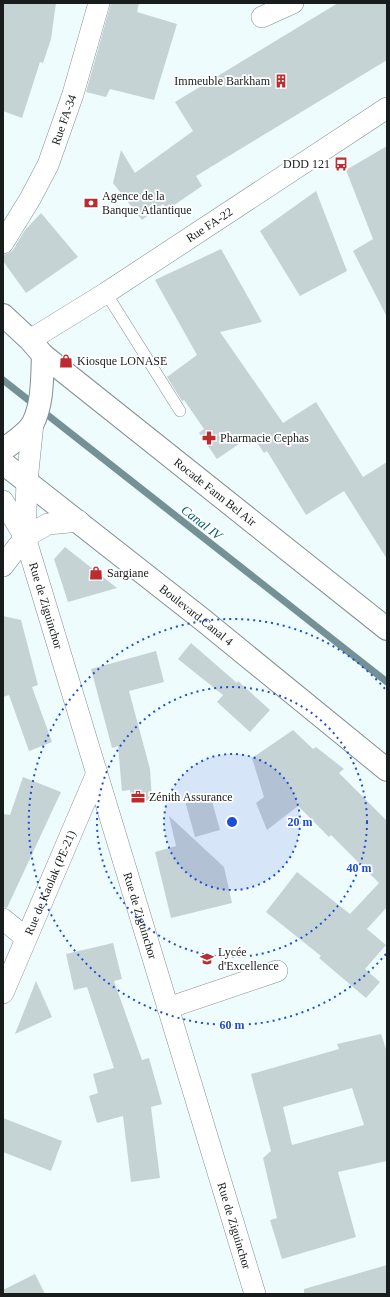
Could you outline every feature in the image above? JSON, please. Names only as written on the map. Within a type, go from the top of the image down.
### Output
[{"type":"main road","name":"Rocade Fann Bel Air","points":[[3,316],[36,348],[386,628]]},
{"type":"main road","points":[[3,450],[21,436],[33,423],[39,404],[36,348]]},
{"type":"main road","name":"Boulevard Canal 4","points":[[3,463],[79,521],[203,620],[387,770]]},
{"type":"street","name":"Rue FA-34","points":[[7,236],[30,199],[48,165],[73,94],[99,3]]},
{"type":"street","points":[[262,17],[293,3]]},
{"type":"street","name":"Rue FA-22","points":[[36,348],[106,293],[387,108]]},
{"type":"street","points":[[25,537],[26,481],[33,423]]},
{"type":"street","points":[[4,506],[25,537]]},
{"type":"street","points":[[3,566],[25,537],[48,524],[79,521]]},
{"type":"street","name":"Rue de Ziguinchor","points":[[25,537],[255,1294]]},
{"type":"street","name":"Rue de Kaolak (PE-21)","points":[[3,993],[97,773]]},
{"type":"street","points":[[3,918],[26,938]]},
{"type":"street","points":[[168,1008],[277,971]]},
{"type":"lane","points":[[106,293],[180,411]]},
{"type":"building","points":[[3,3],[56,3],[51,39],[43,63],[40,62],[22,118],[3,111]]},
{"type":"building","points":[[111,3],[139,3],[137,12],[177,24],[154,100],[110,89],[106,97],[86,92]]},
{"type":"building","name":"Immeuble Barkham","points":[[338,3],[387,3],[387,60],[196,176],[202,186],[167,210],[163,204],[142,220],[113,183],[121,150],[135,173],[193,131],[175,102]]},
{"type":"building","points":[[387,146],[387,317],[353,251],[373,239],[346,170]]},
{"type":"building","points":[[316,191],[347,271],[300,296],[260,231]]},
{"type":"building","points":[[41,213],[78,257],[26,293],[3,261],[3,255],[13,250],[25,230]]},
{"type":"building","points":[[221,249],[262,322],[220,332],[283,423],[316,402],[363,477],[387,462],[387,559],[344,491],[306,515],[267,451],[264,453],[252,435],[217,459],[199,433],[204,429],[184,400],[182,401],[167,377],[197,355],[155,280]]},
{"type":"building","points":[[65,547],[117,588],[68,602],[54,559]]},
{"type":"building","points":[[3,616],[21,620],[38,685],[32,687],[52,742],[29,751],[9,695],[3,697]]},
{"type":"building","points":[[191,643],[237,683],[238,681],[270,710],[250,732],[217,702],[223,695],[178,659]]},
{"type":"building","points":[[156,651],[164,682],[129,691],[150,769],[152,800],[131,802],[130,790],[122,791],[118,746],[112,748],[91,669]]},
{"type":"building","points":[[293,730],[313,749],[316,747],[344,769],[339,773],[387,821],[387,907],[367,929],[386,945],[365,969],[380,982],[366,998],[319,958],[321,956],[266,912],[297,872],[350,914],[379,883],[331,835],[329,837],[298,806],[267,830],[256,803],[264,797],[252,758]]},
{"type":"building","points":[[23,777],[61,792],[7,908],[3,907],[3,814],[10,815]]},
{"type":"building","points":[[210,794],[220,830],[195,837],[185,801]]},
{"type":"building","points":[[169,816],[224,867],[232,903],[171,918],[155,852],[176,846]]},
{"type":"building","points":[[113,943],[122,979],[114,981],[142,1060],[149,1058],[162,1104],[151,1107],[160,1178],[131,1182],[123,1116],[97,1123],[89,1096],[98,1093],[93,1074],[114,1068],[87,987],[74,990],[66,954]]},
{"type":"building","points":[[36,981],[52,1017],[15,1034]]},
{"type":"building","points":[[381,1034],[387,1052],[387,1161],[338,1172],[356,1237],[282,1259],[270,1220],[277,1218],[263,1158],[271,1151],[251,1074],[339,1049],[337,1044]],"holes":[[[352,1088],[364,1125],[292,1145],[283,1107]]]},
{"type":"building","points":[[3,1118],[62,1141],[51,1171],[3,1152]]},
{"type":"building","points":[[387,1265],[387,1294],[304,1294],[304,1289]]},
{"type":"building","points":[[35,1274],[45,1294],[3,1294],[3,1290]]},
{"type":"waterway","name":"Canal IV","points":[[3,380],[387,682]]},
{"type":"place","name":"Immeuble Barkham","points":[[281,81]]},
{"type":"place","name":"DDD 121","points":[[341,164]]},
{"type":"place","name":"Agence de la Banque Atlantique","points":[[91,203]]},
{"type":"place","name":"Kiosque LONASE","points":[[66,361]]},
{"type":"place","name":"Pharmacie Cephas","points":[[209,438]]},
{"type":"place","name":"Sargiane","points":[[96,573]]},
{"type":"place","name":"Zénith Assurance","points":[[138,797]]},
{"type":"place","name":"Lycée d'Excellence","points":[[207,959]]}]
